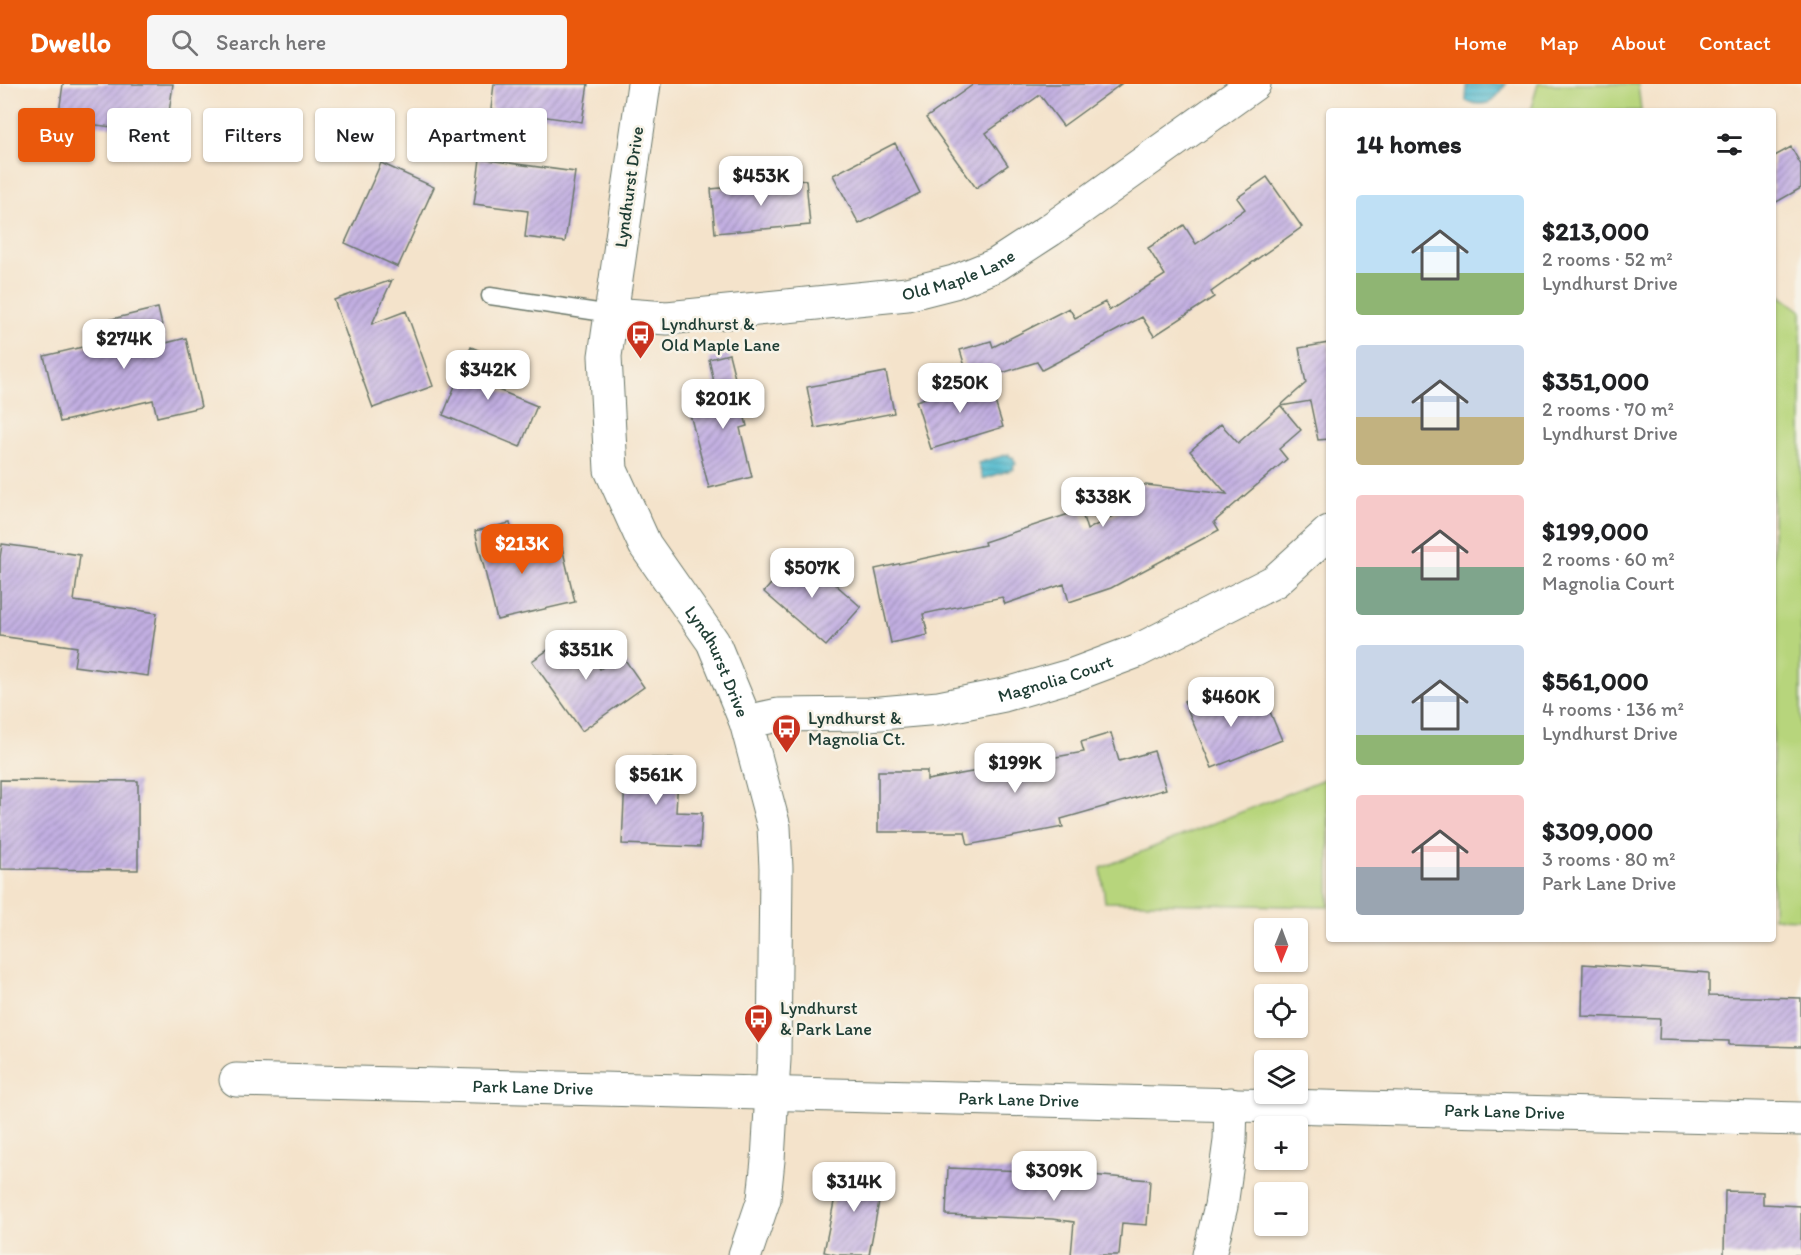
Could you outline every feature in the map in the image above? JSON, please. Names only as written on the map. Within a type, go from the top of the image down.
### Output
[{"type":"street","name":"Lyndhurst Drive","points":[[644,84],[605,367],[611,470],[645,545],[713,642],[746,722],[774,827],[776,868],[772,1093],[764,1199],[745,1255]]},
{"type":"street","name":"Old Maple Lane","points":[[611,314],[667,318],[898,296],[954,282],[996,265],[1050,230],[1254,84]]},
{"type":"street","name":"Magnolia Court","points":[[746,722],[778,715],[869,714],[939,708],[1004,695],[1073,675],[1137,651],[1275,581],[1326,535]]},
{"type":"street","name":"Park Lane Drive","points":[[236,1080],[1801,1119]]},
{"type":"street","points":[[1209,1255],[1221,1206],[1230,1141],[1232,1104]]},
{"type":"lane","points":[[490,296],[611,314]]},
{"type":"green space","points":[[1538,84],[1638,84],[1641,108],[1531,108]]},
{"type":"green space","points":[[1776,292],[1801,311],[1801,919],[1776,918]]},
{"type":"green space","points":[[1326,778],[1326,907],[1105,902],[1101,868]]},
{"type":"water","points":[[1467,84],[1506,84],[1494,99],[1480,104],[1466,101]]},
{"type":"water","points":[[1009,454],[1016,464],[1013,466],[1014,469],[983,479],[978,463]]},
{"type":"building","points":[[63,84],[173,84],[170,108],[107,108],[107,126],[95,125],[95,108],[60,108]]},
{"type":"building","points":[[494,84],[588,84],[582,122],[547,117],[547,108],[491,108]]},
{"type":"building","points":[[974,84],[1121,84],[1063,126],[1040,95],[986,133],[1008,165],[976,188],[926,118]]},
{"type":"building","points":[[895,143],[920,193],[859,224],[833,175]]},
{"type":"building","points":[[1791,147],[1801,165],[1801,188],[1776,202],[1776,155]]},
{"type":"building","points":[[480,162],[502,162],[575,172],[565,242],[525,237],[528,211],[474,204]]},
{"type":"building","points":[[381,163],[434,187],[398,267],[345,243]]},
{"type":"building","points":[[1267,177],[1302,227],[1211,292],[1214,297],[1154,336],[1142,317],[1042,370],[1037,362],[970,383],[960,350],[991,341],[993,347],[1069,308],[1075,318],[1105,302],[1109,311],[1165,275],[1148,248],[1184,225],[1196,244],[1245,209],[1237,198]]},
{"type":"building","points":[[806,180],[810,225],[715,233],[711,189]]},
{"type":"building","points":[[392,280],[372,324],[406,311],[433,386],[373,408],[334,300]]},
{"type":"building","points":[[158,308],[166,343],[186,338],[201,407],[157,417],[153,400],[60,422],[44,356],[91,345],[87,325]]},
{"type":"building","points":[[1326,344],[1326,439],[1318,440],[1310,401],[1281,406],[1301,430],[1279,449],[1287,459],[1214,522],[1219,530],[1111,588],[1069,602],[1064,584],[1005,604],[1002,597],[923,614],[928,635],[891,643],[875,569],[985,545],[984,542],[1081,510],[1087,530],[1135,504],[1137,484],[1227,494],[1190,451],[1221,424],[1238,443],[1306,383],[1299,348]]},
{"type":"building","points":[[471,347],[502,360],[491,387],[537,406],[520,447],[443,415]]},
{"type":"building","points":[[729,354],[747,426],[740,428],[752,477],[709,488],[690,414],[719,406],[709,359]]},
{"type":"building","points":[[886,372],[894,413],[815,428],[807,387]]},
{"type":"building","points":[[988,379],[1003,427],[931,449],[916,401]]},
{"type":"building","points":[[510,523],[518,557],[562,547],[575,602],[497,620],[475,531]]},
{"type":"building","points":[[2,544],[80,555],[74,601],[157,613],[148,676],[74,666],[77,647],[0,636]]},
{"type":"building","points":[[799,552],[861,607],[826,646],[764,592]]},
{"type":"building","points":[[574,632],[600,669],[621,654],[644,687],[582,731],[532,661]]},
{"type":"building","points":[[1218,688],[1228,714],[1265,700],[1282,740],[1212,768],[1184,701]]},
{"type":"building","points":[[1111,733],[1119,761],[1154,751],[1166,789],[1061,819],[1063,827],[968,845],[965,832],[878,832],[878,771],[927,771],[927,780],[1084,752],[1081,742]]},
{"type":"building","points":[[626,757],[679,759],[676,812],[702,813],[700,847],[622,844]]},
{"type":"building","points":[[0,780],[138,781],[138,870],[0,869]]},
{"type":"building","points":[[1583,964],[1709,973],[1709,996],[1801,998],[1801,1047],[1729,1045],[1729,1041],[1659,1039],[1660,1019],[1582,1016]]},
{"type":"building","points":[[841,1167],[884,1175],[869,1255],[837,1255],[824,1252]]},
{"type":"building","points":[[948,1168],[1054,1172],[1150,1180],[1147,1225],[1122,1223],[1119,1255],[1071,1255],[1074,1222],[946,1215]]},
{"type":"building","points":[[1725,1191],[1763,1192],[1763,1204],[1801,1206],[1801,1255],[1724,1255]]},
{"type":"place","name":"Lyndhurst & Old Maple Lane","points":[[640,360]]},
{"type":"place","name":"Lyndhurst & Magnolia Ct.","points":[[787,754]]},
{"type":"place","name":"Lyndhurst & Park Lane","points":[[759,1044]]}]
